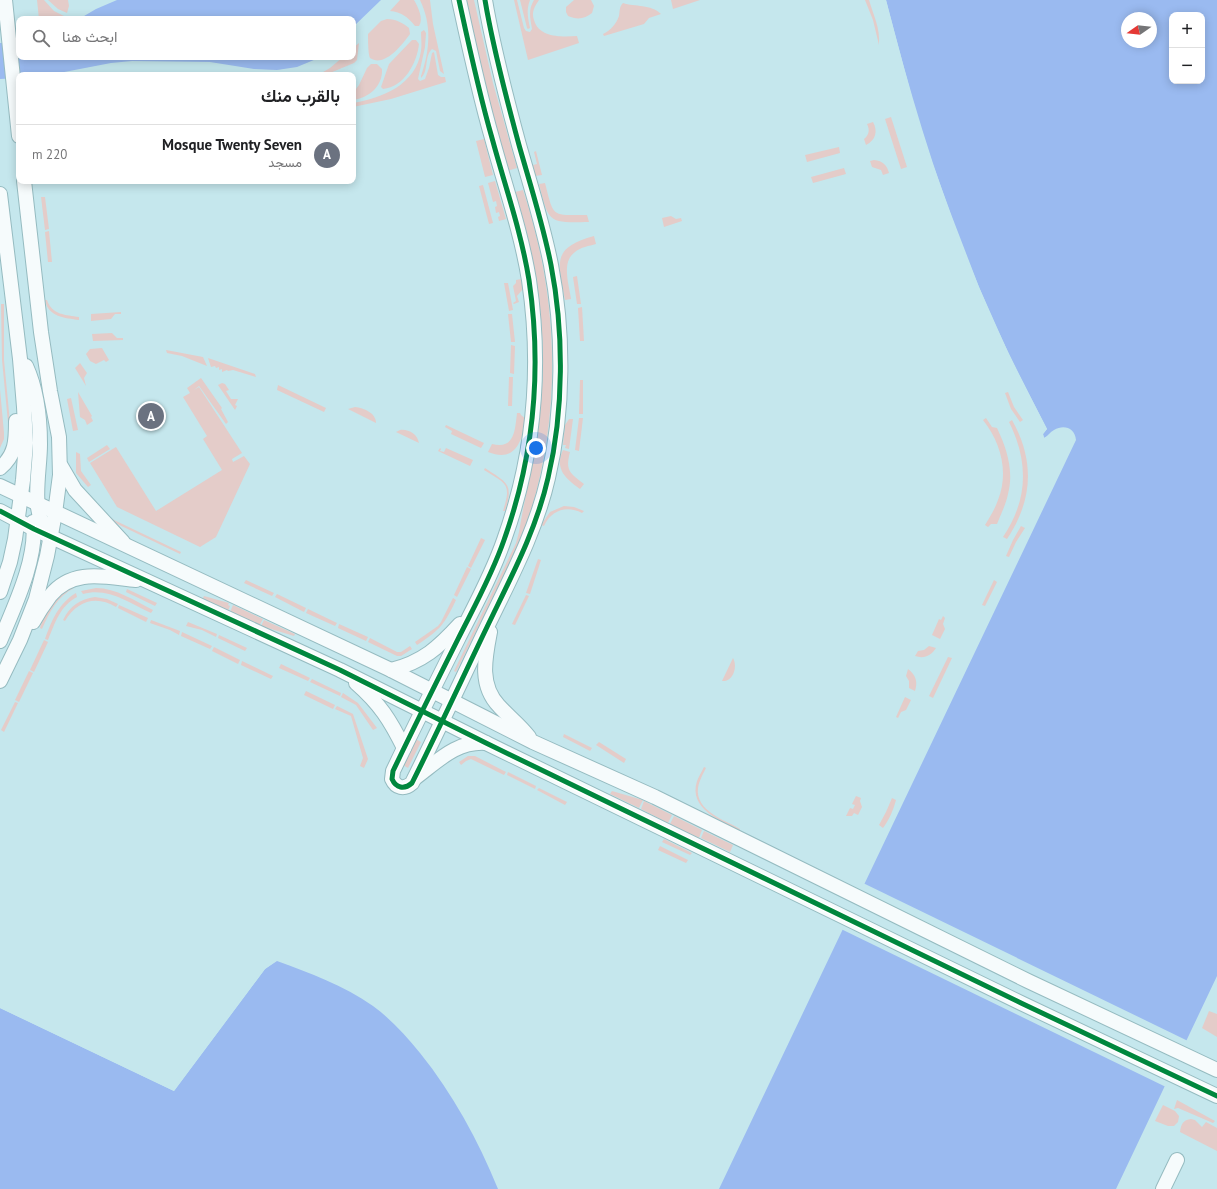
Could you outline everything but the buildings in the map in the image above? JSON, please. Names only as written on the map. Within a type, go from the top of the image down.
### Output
[{"type":"street","points":[[6,0],[16,108]]},
{"type":"street","points":[[459,0],[484,109],[518,226],[524,253],[532,306],[535,386],[530,439],[523,474],[504,541],[487,582],[393,771],[392,779],[396,786],[405,788],[412,783],[522,554],[548,480],[554,450],[560,351],[554,287],[546,241],[518,141],[492,36],[485,0]]},
{"type":"street","points":[[0,681],[20,640],[36,599],[47,556],[59,487],[59,437],[40,332],[24,184]]},
{"type":"street","points":[[0,194],[20,359],[26,443],[18,521],[10,562],[0,592]]},
{"type":"street","points":[[0,468],[11,455],[16,443],[14,387],[20,359]]},
{"type":"street","points":[[20,359],[30,374],[38,413],[40,443],[37,504],[42,525],[50,537]]},
{"type":"street","points":[[60,464],[64,474],[75,490],[129,548]]},
{"type":"street","points":[[0,486],[391,670],[533,742],[655,797],[1021,978],[1217,1070]]},
{"type":"street","points":[[0,641],[28,568],[33,543],[34,529],[31,515],[21,496]]},
{"type":"street","points":[[0,511],[50,537],[340,670],[486,743],[829,910],[1217,1096]]},
{"type":"street","points":[[20,640],[50,596],[65,583],[83,576],[93,575],[148,582]]},
{"type":"street","points":[[391,670],[413,663],[433,652],[472,610]]},
{"type":"street","points":[[492,615],[484,662],[485,679],[494,700],[517,723],[533,742]]},
{"type":"street","points":[[340,670],[376,703],[392,724],[404,748]]},
{"type":"street","points":[[414,779],[457,748],[471,743],[486,743]]},
{"type":"street","points":[[1163,1189],[1177,1160]]},
{"type":"shaded area","points":[[37,0],[44,0],[54,11],[64,16],[39,16]]},
{"type":"shaded area","points":[[48,0],[68,0],[69,6],[67,13],[58,9]]},
{"type":"shaded area","points":[[400,0],[414,0],[421,17],[419,26],[415,26],[410,20],[401,14],[390,11]]},
{"type":"shaded area","points":[[420,0],[430,0],[433,24],[444,74],[440,71],[436,51],[432,49],[428,56],[425,72],[421,78],[428,47],[428,28],[424,9]]},
{"type":"shaded area","points":[[464,0],[474,0],[493,83],[517,168],[507,171]]},
{"type":"shaded area","points":[[514,0],[517,0],[526,31],[530,32],[532,29],[530,14],[532,4],[534,0],[539,0],[533,12],[534,20],[537,26],[546,33],[552,35],[577,36],[579,43],[528,60]]},
{"type":"shaded area","points":[[520,0],[530,0],[528,17],[530,28],[528,29],[527,28]]},
{"type":"shaded area","points":[[574,0],[591,0],[594,6],[592,13],[587,17],[581,18],[568,16],[566,7]]},
{"type":"shaded area","points":[[671,0],[700,0],[673,9]]},
{"type":"shaded area","points":[[865,0],[869,0],[876,22],[879,33],[879,45],[873,20]]},
{"type":"shaded area","points":[[623,3],[648,7],[661,14],[649,18],[644,24],[604,36],[603,34],[611,29],[616,22]]},
{"type":"shaded area","points":[[387,19],[404,24],[409,28],[410,34],[398,49],[387,58],[375,60],[369,56],[368,34],[381,21]]},
{"type":"shaded area","points":[[424,30],[426,33],[425,47],[418,79],[420,81],[425,79],[432,53],[434,52],[438,75],[445,77],[446,82],[391,99],[356,106],[356,102],[375,98],[396,88],[412,73],[418,63],[421,49],[421,32]]},
{"type":"shaded area","points":[[412,40],[416,40],[419,44],[415,59],[408,73],[397,84],[383,89],[381,87],[389,64]]},
{"type":"shaded area","points":[[359,43],[357,60],[354,63],[332,72],[323,72],[339,60],[356,60],[356,46]]},
{"type":"shaded area","points":[[371,64],[377,64],[382,69],[380,81],[374,90],[369,94],[356,100],[356,89],[367,68]]},
{"type":"shaded area","points":[[891,117],[907,167],[901,169],[885,119]]},
{"type":"shaded area","points":[[873,122],[876,132],[872,141],[866,145],[864,139],[868,132],[867,124]]},
{"type":"shaded area","points":[[484,139],[493,175],[485,177],[476,141]]},
{"type":"shaded area","points":[[839,147],[840,153],[807,162],[805,155]]},
{"type":"shaded area","points":[[536,151],[542,175],[535,176],[533,165],[537,164],[534,152]]},
{"type":"shaded area","points":[[870,161],[880,161],[884,164],[889,173],[883,175],[881,170],[872,167]]},
{"type":"shaded area","points":[[844,168],[846,174],[813,183],[811,177]]},
{"type":"shaded area","points":[[495,181],[506,219],[499,221],[499,212],[496,213],[495,207],[497,206],[496,201],[493,202],[488,183]]},
{"type":"shaded area","points":[[545,183],[550,203],[556,212],[567,215],[587,215],[589,222],[565,222],[552,218],[545,207],[539,184]]},
{"type":"shaded area","points":[[483,185],[493,223],[489,224],[479,186]]},
{"type":"shaded area","points":[[523,190],[536,233],[545,277],[550,320],[552,364],[550,408],[545,452],[535,495],[522,538],[456,672],[454,671],[516,543],[537,437],[543,375],[543,344],[537,282],[524,222],[515,192]]},
{"type":"shaded area","points":[[41,197],[45,197],[49,229],[45,230]]},
{"type":"shaded area","points":[[671,216],[676,219],[681,218],[682,221],[664,227],[662,218]]},
{"type":"shaded area","points":[[49,231],[52,262],[48,262],[45,232]]},
{"type":"shaded area","points":[[594,236],[596,244],[577,250],[568,261],[567,274],[571,299],[565,300],[560,266],[561,258],[570,246]]},
{"type":"shaded area","points":[[577,276],[581,304],[577,304],[573,277]]},
{"type":"shaded area","points":[[521,279],[523,289],[517,296],[519,302],[514,304],[513,303],[516,301],[513,286],[516,283],[516,280]]},
{"type":"shaded area","points":[[504,283],[508,283],[513,310],[509,311]]},
{"type":"shaded area","points":[[45,300],[47,300],[52,309],[64,315],[79,317],[79,320],[58,316],[50,310]]},
{"type":"shaded area","points":[[1,304],[4,304],[4,360],[11,433],[10,445],[0,459],[7,444],[9,433],[2,360]]},
{"type":"shaded area","points":[[582,307],[584,341],[580,341],[578,308]]},
{"type":"shaded area","points":[[121,312],[121,314],[115,314],[111,319],[91,321],[91,314]]},
{"type":"shaded area","points":[[508,314],[512,314],[515,342],[511,342]]},
{"type":"shaded area","points":[[112,333],[117,338],[123,338],[123,340],[93,341],[92,334]]},
{"type":"shaded area","points":[[511,345],[515,346],[514,374],[510,373]]},
{"type":"shaded area","points":[[102,348],[109,360],[106,362],[104,360],[96,364],[90,361],[86,354],[90,349]]},
{"type":"shaded area","points":[[166,350],[203,357],[207,366],[182,356],[167,353]]},
{"type":"shaded area","points":[[208,358],[255,374],[256,377],[233,370],[222,372],[222,369],[219,370],[219,367],[211,367]]},
{"type":"shaded area","points":[[80,363],[87,373],[84,378],[86,386],[75,368]]},
{"type":"shaded area","points":[[509,377],[513,377],[512,406],[508,406]]},
{"type":"shaded area","points":[[201,378],[222,408],[221,409],[228,422],[226,424],[199,386],[194,390],[199,387],[242,453],[232,459],[233,462],[244,456],[250,464],[216,537],[200,547],[117,507],[90,463],[116,447],[156,511],[222,470],[203,439],[207,436],[183,397],[190,393],[187,388]]},
{"type":"shaded area","points":[[580,380],[583,380],[583,414],[579,414]]},
{"type":"shaded area","points":[[222,383],[225,384],[229,390],[226,391],[231,399],[238,399],[235,405],[237,406],[235,410],[218,385]]},
{"type":"shaded area","points":[[278,385],[326,408],[324,412],[277,390]]},
{"type":"shaded area","points":[[0,389],[4,439],[0,448]]},
{"type":"shaded area","points":[[78,392],[92,416],[93,421],[87,425],[85,420],[80,417]]},
{"type":"shaded area","points":[[1008,392],[1014,407],[1023,420],[1020,422],[1011,409],[1005,393]]},
{"type":"shaded area","points":[[71,398],[78,430],[73,431],[67,399]]},
{"type":"shaded area","points":[[355,407],[372,414],[376,423],[348,409]]},
{"type":"shaded area","points":[[517,413],[520,413],[526,419],[520,442],[516,448],[505,455],[498,455],[488,452],[492,444],[505,444],[512,437]]},
{"type":"shaded area","points":[[579,418],[583,418],[579,451],[575,450]]},
{"type":"shaded area","points":[[986,418],[992,427],[997,428],[1001,436],[1010,469],[1010,485],[1003,509],[997,524],[991,524],[988,527],[985,525],[998,500],[1003,479],[1003,468],[999,448],[983,420]]},
{"type":"shaded area","points":[[569,419],[573,419],[569,449],[565,448],[566,445],[563,445],[565,425]]},
{"type":"shaded area","points":[[1012,420],[1025,450],[1028,480],[1022,510],[1007,539],[1003,537],[1017,509],[1023,481],[1020,452],[1016,437],[1009,422]]},
{"type":"shaded area","points":[[446,425],[484,443],[481,448],[451,434],[452,431],[445,427]]},
{"type":"shaded area","points":[[406,430],[412,433],[419,443],[396,432]]},
{"type":"shaded area","points":[[107,445],[110,449],[89,462],[87,458]]},
{"type":"shaded area","points":[[440,448],[440,451],[444,452],[446,448],[473,460],[470,466],[438,451]]},
{"type":"shaded area","points":[[563,450],[570,452],[568,463],[570,471],[584,484],[580,489],[563,473],[560,463]]},
{"type":"shaded area","points":[[76,452],[80,454],[81,471],[91,485],[88,487],[76,473]]},
{"type":"shaded area","points":[[485,468],[499,477],[507,485],[509,495],[505,511],[503,511],[506,502],[507,489],[498,478],[484,470]]},
{"type":"shaded area","points":[[564,506],[574,507],[584,511],[582,513],[571,509],[560,510],[551,516],[544,526],[541,525],[550,512]]},
{"type":"shaded area","points":[[110,517],[181,552],[180,554],[111,521]]},
{"type":"shaded area","points":[[1021,526],[1025,528],[1009,557],[1006,556],[1013,540]]},
{"type":"shaded area","points":[[481,538],[485,540],[471,568],[468,566]]},
{"type":"shaded area","points":[[538,559],[541,560],[530,594],[526,593]]},
{"type":"shaded area","points":[[467,567],[471,569],[457,597],[454,595]]},
{"type":"shaded area","points":[[246,580],[274,593],[272,596],[244,583]]},
{"type":"shaded area","points":[[994,580],[997,582],[985,606],[982,605]]},
{"type":"shaded area","points":[[73,586],[74,588],[63,596],[55,605],[42,629],[40,628],[48,609],[62,594]]},
{"type":"shaded area","points":[[96,588],[111,590],[153,610],[151,613],[110,594],[92,592],[83,594],[81,591]]},
{"type":"shaded area","points":[[127,589],[157,603],[155,606],[126,592]]},
{"type":"shaded area","points":[[76,593],[77,597],[62,610],[48,640],[45,639],[53,619],[60,607]]},
{"type":"shaded area","points":[[277,594],[306,608],[304,612],[275,597]]},
{"type":"shaded area","points":[[526,595],[529,596],[515,625],[512,624]]},
{"type":"shaded area","points":[[204,596],[229,603],[228,605],[230,606],[228,611],[202,600]]},
{"type":"shaded area","points":[[95,597],[107,599],[118,604],[116,607],[101,601],[88,602],[75,609],[65,621],[63,620],[72,607],[80,601]]},
{"type":"shaded area","points":[[453,598],[456,600],[445,621],[432,635],[417,645],[415,642],[438,626]]},
{"type":"shaded area","points":[[119,605],[148,618],[146,622],[118,608]]},
{"type":"shaded area","points":[[233,605],[263,619],[259,626],[230,612]]},
{"type":"shaded area","points":[[308,609],[337,623],[335,626],[306,613]]},
{"type":"shaded area","points":[[943,616],[945,618],[943,624],[945,629],[940,639],[932,635],[939,619],[941,620]]},
{"type":"shaded area","points":[[151,620],[180,631],[179,635],[150,623]]},
{"type":"shaded area","points":[[264,620],[295,634],[294,636],[261,626]]},
{"type":"shaded area","points":[[188,622],[217,634],[216,637],[202,630],[186,626]]},
{"type":"shaded area","points":[[339,624],[368,637],[366,641],[338,628]]},
{"type":"shaded area","points":[[182,632],[212,646],[210,649],[181,636]]},
{"type":"shaded area","points":[[219,635],[247,648],[245,651],[218,638]]},
{"type":"shaded area","points":[[370,638],[397,652],[401,652],[410,646],[412,649],[401,656],[397,656],[368,642]]},
{"type":"shaded area","points":[[44,640],[48,642],[34,672],[30,670]]},
{"type":"shaded area","points":[[929,646],[936,648],[930,655],[924,657],[915,656],[918,651],[924,650]]},
{"type":"shaded area","points":[[214,647],[240,660],[238,664],[212,651]]},
{"type":"shaded area","points":[[948,657],[952,658],[933,698],[929,696]]},
{"type":"shaded area","points":[[733,658],[735,666],[734,673],[732,677],[726,681],[722,681]]},
{"type":"shaded area","points":[[242,661],[273,676],[271,679],[241,665]]},
{"type":"shaded area","points":[[281,664],[310,678],[308,681],[279,668]]},
{"type":"shaded area","points":[[908,669],[916,679],[915,691],[909,688],[909,681],[906,676]]},
{"type":"shaded area","points":[[29,671],[33,673],[19,702],[15,700]]},
{"type":"shaded area","points":[[312,679],[341,693],[340,696],[310,682]]},
{"type":"shaded area","points":[[306,691],[335,705],[333,709],[304,695]]},
{"type":"shaded area","points":[[343,693],[358,703],[377,728],[373,730],[356,705],[341,697]]},
{"type":"shaded area","points":[[905,697],[911,700],[906,710],[901,712],[898,718],[896,717]]},
{"type":"shaded area","points":[[15,702],[18,703],[4,732],[1,730]]},
{"type":"shaded area","points":[[337,706],[353,714],[368,759],[364,768],[360,766],[363,758],[351,716],[335,709]]},
{"type":"shaded area","points":[[564,734],[592,748],[590,751],[563,737]]},
{"type":"shaded area","points":[[414,738],[421,742],[408,768],[401,764]]},
{"type":"shaded area","points":[[599,742],[626,759],[624,763],[596,745]]},
{"type":"shaded area","points":[[468,756],[475,756],[506,772],[504,775],[471,759],[461,765],[459,762]]},
{"type":"shaded area","points":[[704,767],[706,768],[698,788],[698,796],[701,803],[712,814],[740,829],[739,831],[715,818],[702,806],[697,799],[695,791],[697,781]]},
{"type":"shaded area","points":[[508,772],[536,786],[535,789],[507,775]]},
{"type":"shaded area","points":[[539,788],[567,802],[565,805],[537,790]]},
{"type":"shaded area","points":[[612,791],[643,800],[639,808],[610,794]]},
{"type":"shaded area","points":[[856,796],[861,798],[860,801],[862,807],[858,815],[854,813],[852,816],[846,816],[850,808],[853,809],[855,805],[852,804]]},
{"type":"shaded area","points":[[892,798],[896,800],[895,804],[889,819],[883,828],[879,825]]},
{"type":"shaded area","points":[[644,801],[672,815],[668,823],[641,809]]},
{"type":"shaded area","points":[[674,816],[702,830],[699,838],[670,824]]},
{"type":"shaded area","points":[[704,831],[733,845],[730,852],[701,838]]},
{"type":"shaded area","points":[[664,839],[692,853],[690,855],[662,842]]},
{"type":"shaded area","points":[[660,846],[688,860],[686,863],[658,850]]},
{"type":"shaded area","points":[[1209,1011],[1217,1014],[1217,1037],[1202,1028]]},
{"type":"shaded area","points":[[1177,1100],[1215,1121],[1213,1123],[1178,1108],[1174,1109]]},
{"type":"shaded area","points":[[1163,1105],[1175,1111],[1179,1116],[1178,1122],[1174,1126],[1168,1126],[1155,1121]]},
{"type":"shaded area","points":[[1186,1120],[1195,1120],[1202,1127],[1206,1122],[1217,1128],[1217,1151],[1180,1132],[1183,1123]]},
{"type":"water","points":[[117,0],[381,0],[356,24],[356,16],[84,16]]},
{"type":"water","points":[[886,0],[1217,0],[1217,976],[1116,1189],[719,1189],[1076,440],[1074,433],[1065,427],[1054,430],[1044,438],[1043,434],[1047,429],[995,323],[965,252],[939,181],[916,109]]},
{"type":"water","points":[[16,42],[16,60],[314,60],[297,67],[277,70],[254,69],[210,62],[132,61],[111,63],[64,72],[16,72],[16,78],[0,79],[0,43]]},
{"type":"water","points":[[277,961],[314,975],[350,992],[373,1006],[398,1028],[432,1069],[454,1101],[482,1153],[498,1189],[0,1189],[0,1008],[174,1091],[265,969]]},
{"type":"pier","points":[[884,0],[886,0],[915,109],[951,214],[979,287],[1011,359],[1047,429],[1043,434],[1044,438],[1048,436],[1045,440],[1041,434],[1045,429],[1009,360],[977,288],[949,215],[913,110]]},
{"type":"pier","points":[[863,883],[1188,1041],[1166,1087],[841,929]]},
{"type":"pier","points":[[276,959],[279,959],[265,969],[174,1091],[0,1008],[0,1006],[173,1089],[263,968]]},
{"type":"cycle path","points":[[459,0],[474,69],[526,262],[533,313],[535,346],[533,412],[529,444],[522,476],[504,540],[482,591],[393,771],[392,779],[400,787],[406,787],[412,783],[522,554],[543,498],[557,426],[560,344],[551,265],[505,91],[485,0]]},
{"type":"cycle path","points":[[0,511],[34,529],[340,670],[486,743],[1021,1003],[1217,1096]]},
{"type":"place","name":"Mosque Twenty Seven","points":[[151,416]]}]
